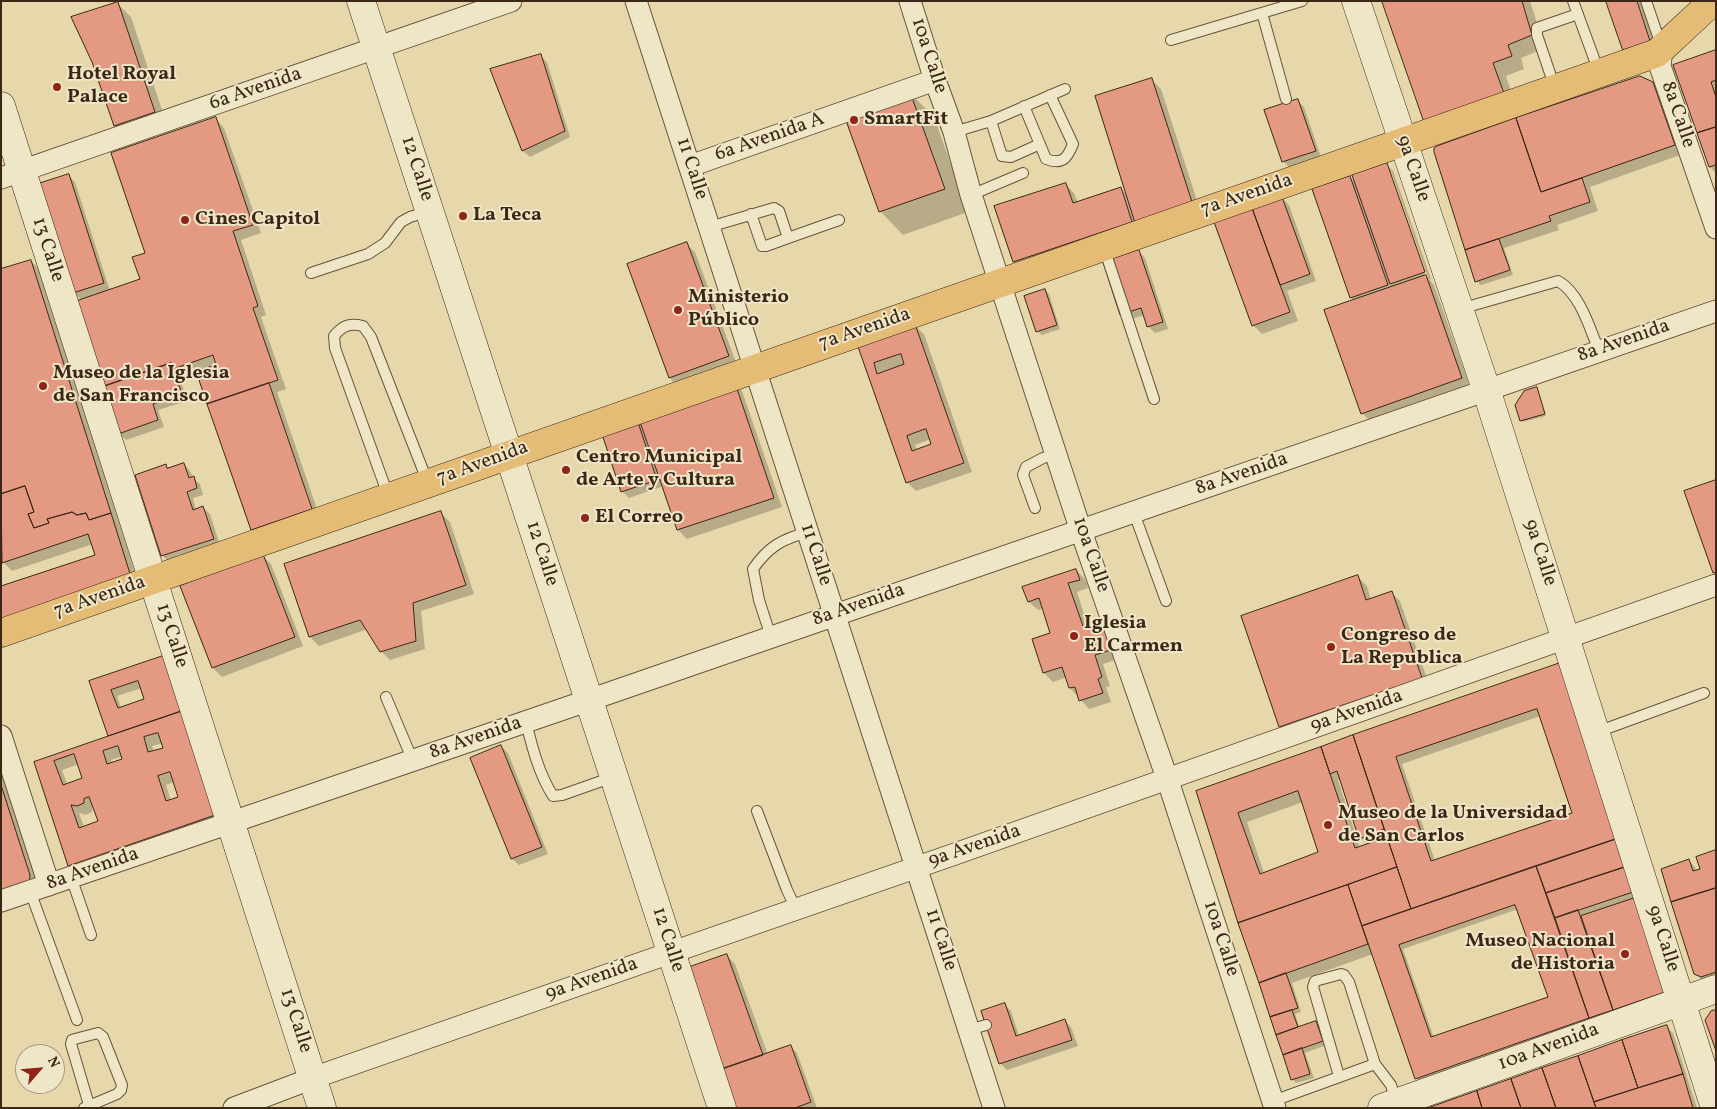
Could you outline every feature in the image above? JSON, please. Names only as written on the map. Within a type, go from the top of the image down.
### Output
[{"type":"main road","name":"7a Avenida","points":[[1,633],[1657,53],[1713,1]]},
{"type":"street","name":"12 Calle","points":[[361,1],[722,1108]]},
{"type":"street","name":"6a Avenida","points":[[12,174],[511,1]]},
{"type":"street","name":"11 Calle","points":[[636,1],[916,868],[978,1028],[994,1108]]},
{"type":"street","name":"10a Calle","points":[[910,1],[954,132],[971,195],[1081,531],[1167,778],[1274,1104]]},
{"type":"street","name":"9a Calle","points":[[1356,1],[1460,309],[1715,1102]]},
{"type":"street","name":"8a Calle","points":[[1662,49],[1660,66],[1716,228]]},
{"type":"street","name":"6a Avenida A","points":[[690,166],[935,80]]},
{"type":"street","name":"13 Calle","points":[[1,106],[12,174],[105,413],[153,579],[322,1108]]},
{"type":"street","name":"8a Avenida","points":[[1,901],[1134,513],[1486,389],[1716,311]]},
{"type":"street","name":"9a Avenida","points":[[234,1108],[313,1078],[916,868],[1716,585]]},
{"type":"street","points":[[1,736],[40,888]]},
{"type":"street","name":"10a Avenida","points":[[1389,1105],[1716,989]]},
{"type":"lane","points":[[1171,40],[1302,1]]},
{"type":"lane","points":[[1573,1],[1599,73]]},
{"type":"lane","name":"8a Calle","points":[[1646,1],[1662,49]]},
{"type":"lane","points":[[1262,13],[1286,99]]},
{"type":"lane","points":[[1555,88],[1537,35],[1537,28],[1578,14]]},
{"type":"lane","points":[[954,132],[991,121],[1065,88]]},
{"type":"lane","points":[[1024,106],[1046,159],[1054,162],[1064,160],[1069,154],[1072,144],[1050,95]]},
{"type":"lane","points":[[991,121],[1002,156],[1011,157],[1040,144]]},
{"type":"lane","points":[[971,195],[1023,173]]},
{"type":"lane","points":[[710,227],[774,208],[779,211],[788,238]]},
{"type":"lane","points":[[311,273],[368,254],[385,243],[401,222],[430,211]]},
{"type":"lane","points":[[751,214],[762,246],[839,220]]},
{"type":"lane","points":[[1104,246],[1154,399]]},
{"type":"lane","points":[[1460,309],[1558,281],[1574,294],[1599,351]]},
{"type":"lane","points":[[389,496],[335,348],[334,336],[342,327],[352,323],[363,326],[371,337],[428,484]]},
{"type":"lane","points":[[1035,508],[1023,475],[1026,467],[1056,454]]},
{"type":"lane","points":[[1134,513],[1166,602]]},
{"type":"lane","points":[[771,637],[759,600],[753,569],[762,557],[777,543],[808,532]]},
{"type":"lane","points":[[1596,732],[1704,693]]},
{"type":"lane","points":[[386,697],[413,761]]},
{"type":"lane","points":[[526,722],[534,754],[553,796],[562,795],[614,777]]},
{"type":"lane","points":[[757,811],[796,909]]},
{"type":"lane","points":[[71,877],[91,935]]},
{"type":"lane","points":[[40,888],[77,1020]]},
{"type":"lane","points":[[1339,1076],[1313,984],[1341,974],[1348,978],[1375,1064],[1391,1085],[1389,1105]]},
{"type":"lane","points":[[98,1033],[103,1037],[122,1085],[122,1090],[117,1094],[86,1106],[71,1044],[72,1040],[98,1033]]},
{"type":"lane","points":[[1274,1104],[1339,1076],[1375,1064]]},
{"type":"building","points":[[1382,1],[1522,1],[1532,35],[1508,45],[1512,56],[1493,63],[1505,96],[1425,124]]},
{"type":"building","points":[[1606,1],[1637,1],[1650,41],[1623,50]]},
{"type":"building","points":[[118,2],[155,112],[114,126],[92,62],[71,17]]},
{"type":"building","points":[[1716,50],[1716,80],[1711,82],[1716,97],[1716,127],[1697,133],[1673,65]]},
{"type":"building","points":[[541,54],[565,131],[522,151],[490,69]]},
{"type":"building","points":[[1640,76],[1653,82],[1675,145],[1541,192],[1516,118]]},
{"type":"building","points":[[1152,78],[1193,205],[1135,223],[1095,96]]},
{"type":"building","points":[[910,92],[945,189],[879,212],[844,115]]},
{"type":"building","points":[[1298,99],[1316,151],[1282,162],[1264,110]]},
{"type":"building","points":[[216,117],[253,225],[233,231],[258,306],[253,308],[278,380],[207,404],[196,371],[216,365],[213,355],[173,369],[171,363],[102,387],[73,302],[140,279],[132,257],[145,253],[111,153]]},
{"type":"building","points":[[1516,118],[1541,192],[1582,178],[1590,202],[1549,216],[1551,221],[1465,250],[1434,148]]},
{"type":"building","points":[[1716,127],[1716,165],[1709,167],[1697,133]]},
{"type":"building","points":[[1387,163],[1425,272],[1390,284],[1352,175]]},
{"type":"building","points":[[69,174],[104,283],[73,293],[38,184]]},
{"type":"building","points":[[1350,176],[1388,285],[1350,298],[1312,189]]},
{"type":"building","points":[[1066,183],[1073,203],[1121,187],[1132,222],[1013,262],[994,206]]},
{"type":"building","points":[[1282,197],[1310,274],[1280,285],[1252,208]]},
{"type":"building","points":[[1252,208],[1290,312],[1252,326],[1214,222]]},
{"type":"building","points":[[1499,239],[1510,270],[1475,282],[1465,250]]},
{"type":"building","name":"Ministerio Público","points":[[687,242],[729,356],[669,378],[627,264]]},
{"type":"building","points":[[1139,250],[1163,322],[1147,327],[1141,308],[1120,315],[1103,262]]},
{"type":"building","points":[[31,260],[111,513],[89,520],[86,513],[77,515],[72,512],[47,519],[49,523],[34,528],[28,514],[34,512],[25,486],[1,494],[1,269]]},
{"type":"building","points":[[1426,275],[1462,378],[1361,414],[1324,310]]},
{"type":"building","points":[[1045,289],[1057,325],[1036,332],[1024,296]]},
{"type":"building","points":[[915,324],[964,463],[906,483],[857,344]],"holes":[[[901,354],[904,364],[877,374],[874,363]],[[926,429],[931,444],[912,451],[907,436]]]},
{"type":"building","points":[[171,363],[182,394],[153,404],[158,420],[118,434],[102,387]]},
{"type":"building","points":[[734,380],[774,498],[677,530],[637,413]]},
{"type":"building","points":[[269,383],[312,509],[251,530],[207,404]]},
{"type":"building","points":[[1537,387],[1545,414],[1520,421],[1515,405],[1524,391]]},
{"type":"building","points":[[635,413],[657,480],[621,492],[599,425]]},
{"type":"building","points":[[184,463],[189,478],[194,476],[197,488],[187,492],[193,510],[203,506],[214,539],[161,556],[135,475],[166,464],[167,468]]},
{"type":"building","points":[[1716,480],[1716,572],[1713,573],[1684,491]]},
{"type":"building","points":[[25,486],[34,512],[28,514],[34,528],[49,523],[47,519],[72,512],[77,515],[86,513],[89,520],[111,513],[132,580],[1,621],[1,586],[95,555],[88,534],[2,563],[1,494]]},
{"type":"building","points":[[441,511],[466,585],[413,603],[416,641],[380,652],[360,620],[309,637],[284,564]]},
{"type":"building","points":[[263,554],[295,637],[212,668],[180,586]]},
{"type":"building","name":"Iglesia El Carmen","points":[[1076,569],[1080,580],[1068,583],[1083,626],[1101,620],[1111,650],[1095,655],[1102,677],[1098,679],[1103,693],[1079,701],[1075,687],[1069,688],[1062,667],[1043,673],[1032,639],[1050,633],[1039,598],[1028,602],[1022,587]]},
{"type":"building","name":"Congreso de La Republica","points":[[1358,575],[1366,600],[1392,591],[1422,678],[1279,727],[1241,616]]},
{"type":"building","points":[[163,656],[182,711],[108,736],[89,681]],"holes":[[[138,681],[144,699],[118,708],[111,690]]]},
{"type":"building","points":[[1563,662],[1619,838],[1411,909],[1353,735]],"holes":[[[1537,709],[1572,813],[1431,861],[1396,757]]]},
{"type":"building","points":[[182,711],[215,815],[68,866],[34,762]],"holes":[[[158,733],[163,748],[148,752],[144,737]],[[118,746],[122,759],[107,764],[103,751]],[[74,754],[82,778],[63,785],[54,761]],[[170,772],[178,797],[166,801],[158,776]],[[89,797],[98,821],[79,828],[71,805],[77,806],[84,803],[84,799]]]},
{"type":"building","points":[[1353,735],[1384,829],[1359,839],[1337,771],[1330,774],[1321,747]]},
{"type":"building","points":[[501,745],[542,847],[511,859],[470,758]]},
{"type":"building","name":"Museo de la Universidad de San Carlos","points":[[1321,747],[1355,848],[1387,837],[1397,867],[1238,923],[1196,791]],"holes":[[[1298,791],[1318,852],[1260,874],[1238,813]]]},
{"type":"building","points":[[1,785],[30,875],[29,887],[1,896]]},
{"type":"building","points":[[1619,838],[1628,866],[1546,893],[1536,866]]},
{"type":"building","points":[[1716,850],[1716,888],[1671,902],[1661,869],[1689,859],[1693,871],[1700,869],[1696,857]]},
{"type":"building","points":[[1536,866],[1589,1018],[1415,1079],[1362,926]],"holes":[[[1515,905],[1548,997],[1431,1037],[1399,945]]]},
{"type":"building","points":[[1628,866],[1636,891],[1555,918],[1546,893]]},
{"type":"building","points":[[1397,867],[1411,909],[1362,926],[1348,885]]},
{"type":"building","points":[[1348,885],[1368,944],[1259,983],[1238,923]]},
{"type":"building","points":[[1716,888],[1716,972],[1701,977],[1694,974],[1671,902]]},
{"type":"building","name":"Museo Nacional de Historia","points":[[1638,897],[1668,991],[1613,1010],[1581,916]]},
{"type":"building","points":[[1578,910],[1613,1010],[1589,1018],[1555,918]]},
{"type":"building","points":[[727,954],[763,1055],[722,1069],[687,968]]},
{"type":"building","points":[[1286,973],[1298,1008],[1270,1017],[1259,983]]},
{"type":"building","points":[[1005,1003],[1016,1036],[1065,1019],[1072,1040],[999,1064],[981,1011]]},
{"type":"building","points":[[1292,1010],[1298,1027],[1276,1035],[1270,1017]]},
{"type":"building","points":[[1716,1010],[1716,1051],[1705,1020],[1711,1011]]},
{"type":"building","points":[[1316,1021],[1323,1041],[1283,1055],[1276,1035]]},
{"type":"building","points":[[1667,1025],[1683,1074],[1638,1088],[1622,1040]]},
{"type":"building","points":[[1622,1040],[1638,1088],[1594,1102],[1578,1056]]},
{"type":"building","points":[[791,1045],[811,1102],[795,1108],[736,1108],[722,1069]]},
{"type":"building","points":[[1302,1048],[1310,1074],[1291,1080],[1283,1055]]},
{"type":"building","points":[[1578,1056],[1596,1108],[1556,1108],[1542,1068]]},
{"type":"building","points":[[1542,1068],[1556,1108],[1521,1108],[1511,1079]]},
{"type":"building","points":[[1683,1074],[1693,1108],[1596,1108],[1594,1102]]},
{"type":"building","points":[[1511,1079],[1521,1108],[1482,1108],[1477,1091]]},
{"type":"building","points":[[1477,1091],[1482,1108],[1428,1108]]},
{"type":"place","name":"Hotel Royal Palace","points":[[57,87]]},
{"type":"place","name":"SmartFit","points":[[854,120]]},
{"type":"place","name":"La Teca","points":[[463,216]]},
{"type":"place","name":"Cines Capitol","points":[[185,220]]},
{"type":"place","name":"Ministerio Público","points":[[678,310]]},
{"type":"place","name":"Museo de la Iglesia de San Francisco","points":[[43,386]]},
{"type":"place","name":"Centro Municipal de Arte y Cultura","points":[[566,470]]},
{"type":"place","name":"El Correo","points":[[585,518]]},
{"type":"place","name":"Iglesia El Carmen","points":[[1074,636]]},
{"type":"place","name":"Congreso de La Republica","points":[[1331,647]]},
{"type":"place","name":"Museo de la Universidad de San Carlos","points":[[1328,825]]},
{"type":"place","name":"Museo Nacional de Historia","points":[[1625,954]]}]
